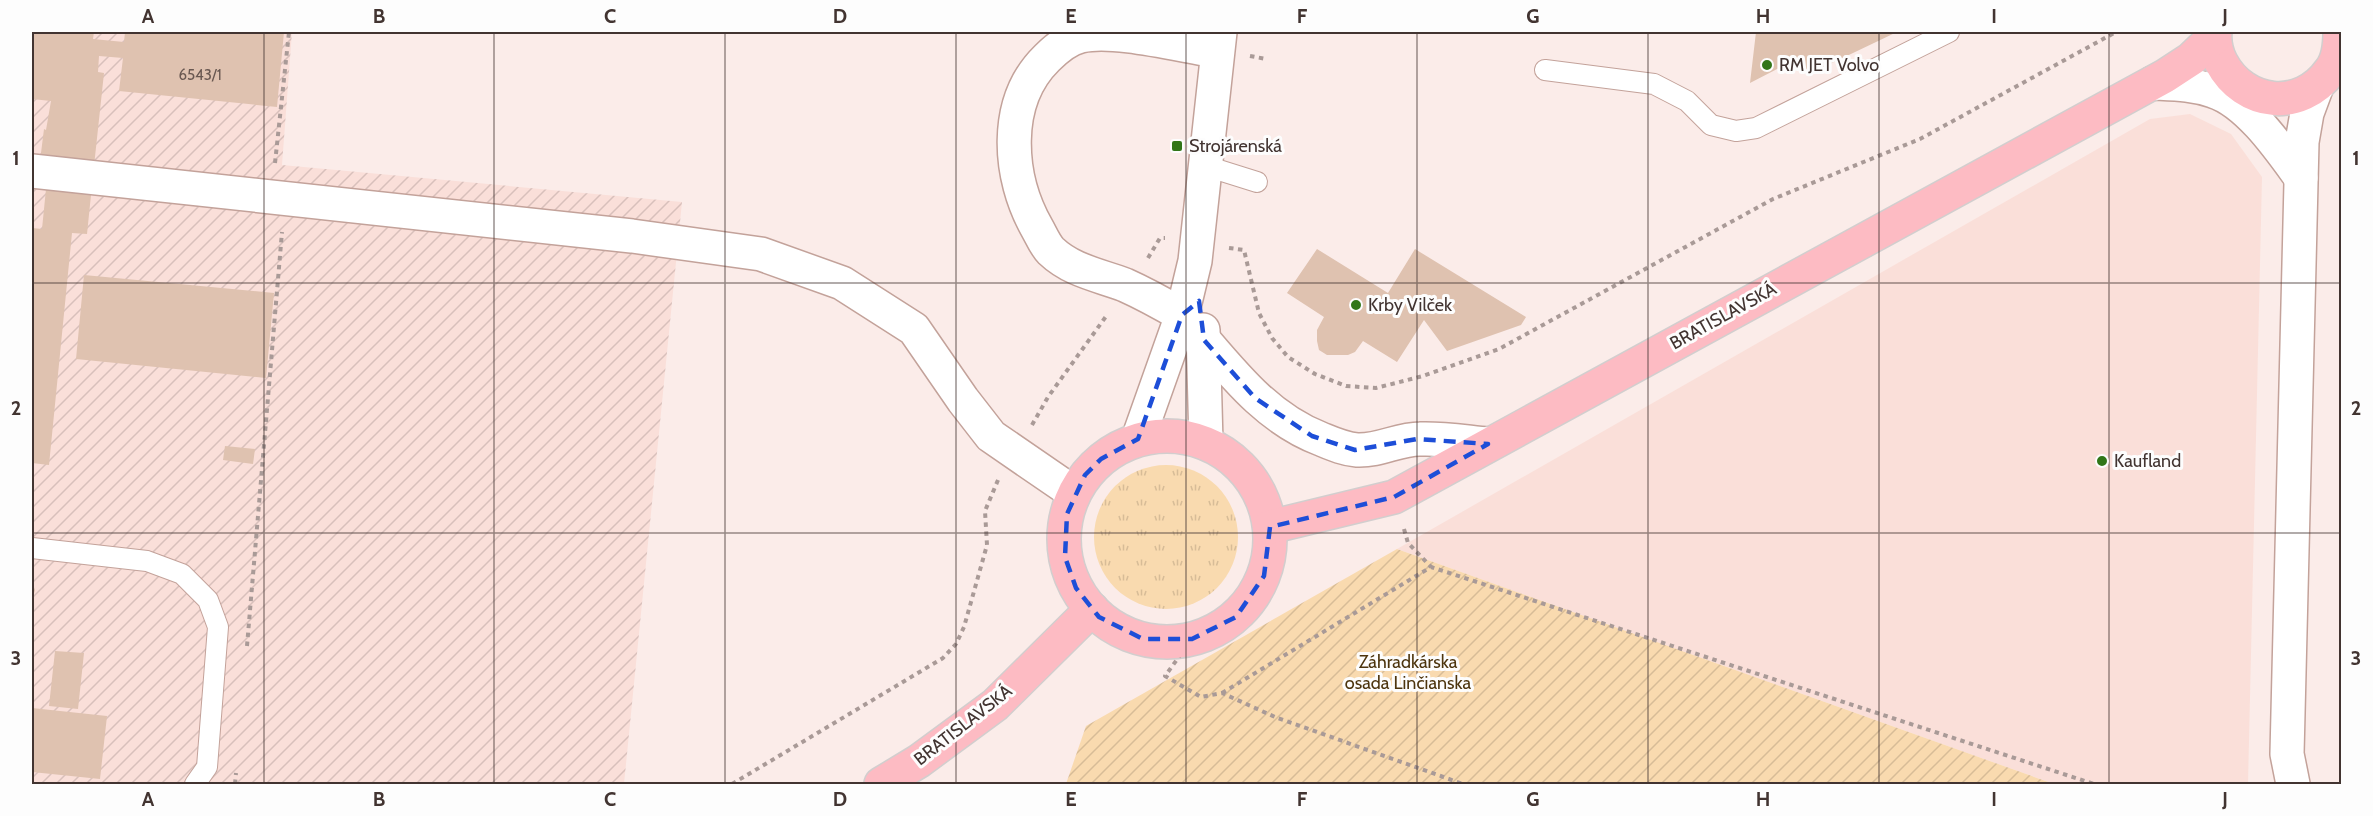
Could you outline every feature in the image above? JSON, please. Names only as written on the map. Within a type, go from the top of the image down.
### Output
[{"type":"main road","points":[[2317,86],[2332,70],[2339,50],[2340,32]]},
{"type":"main road","name":"BRATISLAVSKÁ","points":[[2215,34],[2218,56],[2227,74],[2241,88],[2259,97],[2278,99],[2298,96],[2317,86]]},
{"type":"main road","name":"BRATISLAVSKÁ","points":[[1270,527],[1394,497],[2159,79],[2191,59],[2215,34]]},
{"type":"main road","name":"BRATISLAVSKÁ","points":[[2159,79],[2196,73],[2227,74]]},
{"type":"main road","points":[[1157,435],[1177,435],[1206,442],[1238,463],[1253,480],[1265,503],[1270,527],[1269,560],[1264,576],[1253,598],[1236,616],[1216,631],[1192,639],[1168,642],[1143,639],[1120,630],[1100,617],[1076,588],[1065,557],[1064,535],[1067,514],[1074,493],[1085,475],[1101,459],[1138,439],[1157,435]]},
{"type":"main road","name":"BRATISLAVSKÁ","points":[[881,784],[919,761],[995,705],[1092,609]]},
{"type":"street","points":[[1138,439],[1191,308],[1218,41],[1109,34],[1080,36],[1059,47],[1038,67],[1020,101],[1014,136],[1016,171],[1027,209],[1050,250],[1081,272],[1191,308],[1204,340],[1255,398],[1290,424],[1339,446],[1355,450],[1377,449],[1417,439],[1488,444]]},
{"type":"street","points":[[2159,79],[2216,92],[2259,123],[2301,178]]},
{"type":"street","points":[[2293,784],[2287,754],[2302,142],[2307,113],[2317,86]]},
{"type":"street","points":[[2278,99],[2302,142]]},
{"type":"street","points":[[32,171],[642,237],[761,254],[842,283],[914,329],[991,436],[1074,493]]},
{"type":"street","points":[[1204,340],[1206,442]]},
{"type":"lane","points":[[1545,70],[1654,84],[1687,101],[1712,125],[1736,131],[1756,128],[1948,32]]},
{"type":"lane","points":[[1206,166],[1257,182]]},
{"type":"lane","points":[[32,548],[147,561],[182,574],[208,600],[218,627],[207,767],[195,784]]},
{"type":"path","points":[[275,165],[289,32]]},
{"type":"path","points":[[1227,248],[1244,250],[1259,313],[1272,338],[1288,357],[1315,374],[1346,386],[1376,388],[1423,376],[1499,349],[1773,199],[1920,139],[2116,32]]},
{"type":"path","points":[[246,656],[283,221]]},
{"type":"path","points":[[1144,263],[1160,238],[1170,239]]},
{"type":"path","points":[[1029,431],[1048,397],[1110,311]]},
{"type":"path","points":[[732,784],[943,658],[956,644],[964,627],[987,545],[985,510],[992,490]]},
{"type":"path","points":[[1408,543],[1431,567],[2094,784]]},
{"type":"path","points":[[1192,639],[1165,675],[1201,697],[1222,693],[1431,567]]},
{"type":"path","points":[[1222,693],[1275,717],[1463,784]]},
{"type":"path","points":[[235,784],[237,761]]},
{"type":"highlighted area","points":[[1199,301],[1204,340],[1255,398],[1312,436],[1355,450],[1417,439],[1488,444],[1394,497],[1270,527],[1264,576],[1236,617],[1192,639],[1143,639],[1099,617],[1076,588],[1065,557],[1067,514],[1085,475],[1101,459],[1138,439],[1182,315]]},
{"type":"shaded area","points":[[32,32],[292,32],[282,165],[682,202],[624,784],[32,784]]},
{"type":"shaded area","points":[[2190,114],[2231,134],[2262,177],[2248,784],[2054,784],[1397,549],[2150,119]]},
{"type":"green space","points":[[1166,465],[1193,471],[1206,477],[1217,486],[1226,497],[1232,510],[1238,537],[1232,564],[1226,577],[1217,588],[1206,597],[1193,603],[1166,609],[1139,603],[1126,597],[1115,588],[1106,577],[1100,564],[1094,537],[1100,510],[1106,497],[1115,486],[1126,477],[1139,471]]},
{"type":"green space","name":"Záhradkárska osada Linčianska","points":[[1397,549],[2054,784],[1066,784],[1086,726]]},
{"type":"building","points":[[32,32],[94,32],[93,39],[124,42],[125,32],[284,32],[277,107],[119,91],[123,58],[99,56],[98,72],[104,73],[94,166],[89,166],[87,194],[91,195],[87,234],[72,233],[49,465],[32,463],[32,228],[42,229],[46,189],[50,190],[53,163],[40,161],[44,129],[46,130],[51,101],[32,99]]},
{"type":"building","name":"RM JET Volvo","points":[[1756,32],[1897,32],[1809,74],[1800,57],[1750,83]]},
{"type":"building","points":[[1317,249],[1388,293],[1415,249],[1526,317],[1521,325],[1447,351],[1424,320],[1397,362],[1363,341],[1355,352],[1348,355],[1327,355],[1319,350],[1317,341],[1317,330],[1324,317],[1287,293]]},
{"type":"building","points":[[84,275],[274,293],[266,378],[76,359]]},
{"type":"building","points":[[225,446],[255,449],[253,464],[223,460]]},
{"type":"building","points":[[32,582],[35,590],[32,600]]},
{"type":"building","points":[[55,651],[84,653],[78,709],[49,706]]},
{"type":"building","points":[[32,708],[107,716],[100,779],[32,772]]},
{"type":"place","name":"RM JET Volvo","points":[[1767,65]]},
{"type":"place","name":"Strojárenská","points":[[1177,146]]},
{"type":"place","name":"Krby Vilček","points":[[1356,305]]},
{"type":"place","name":"Kaufland","points":[[2102,461]]}]
